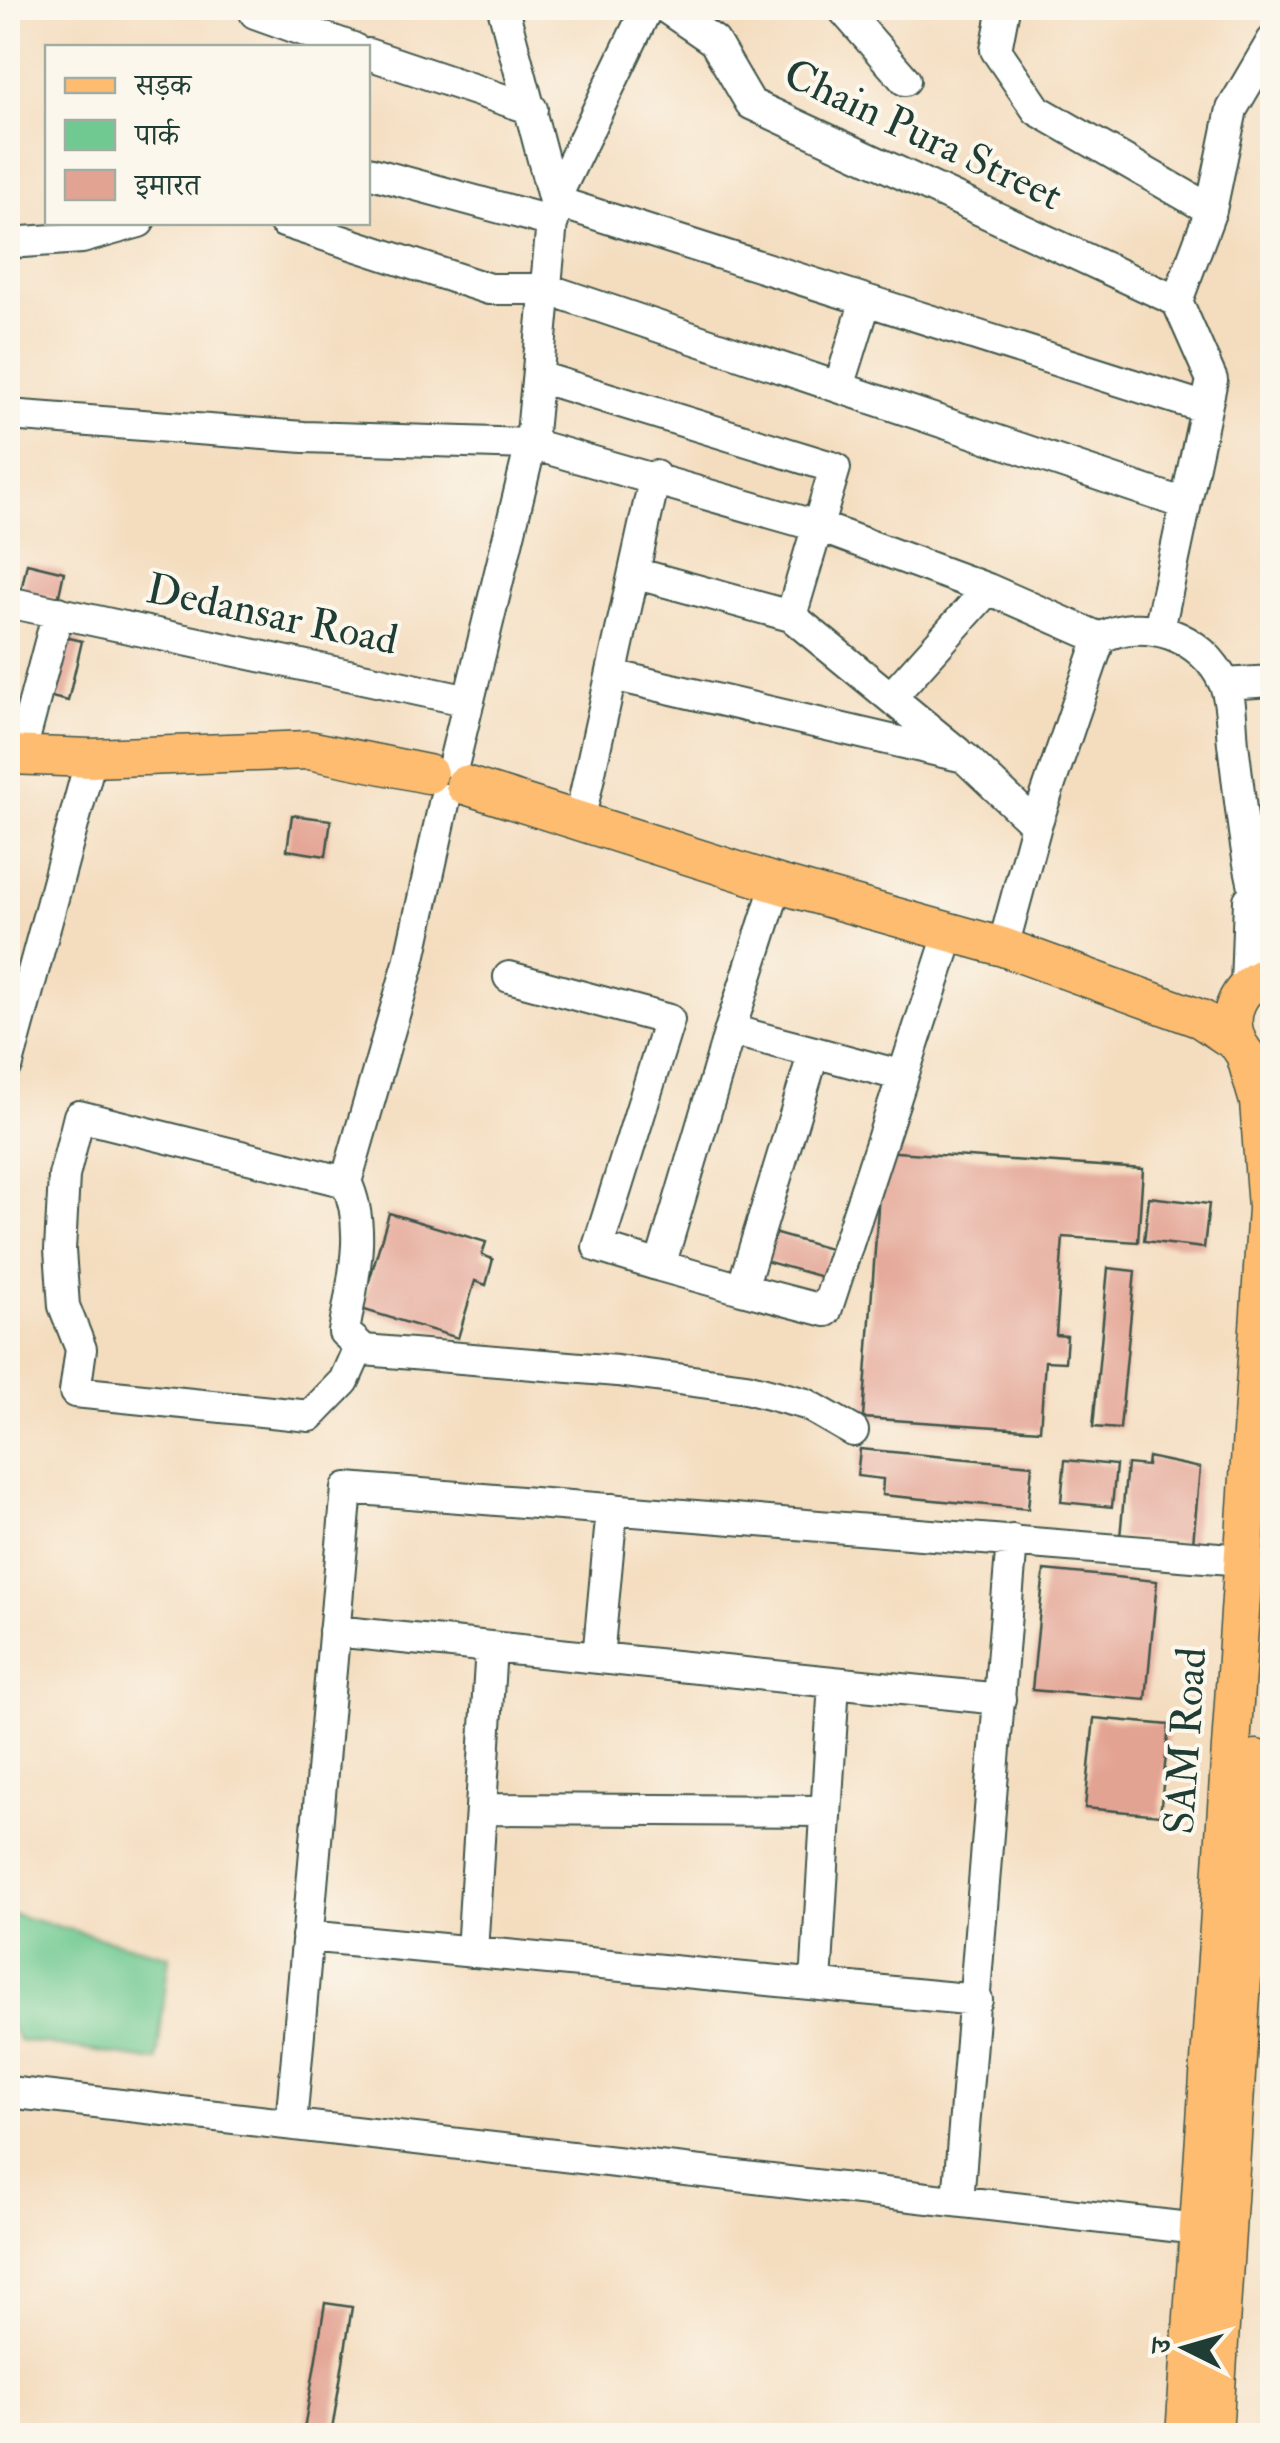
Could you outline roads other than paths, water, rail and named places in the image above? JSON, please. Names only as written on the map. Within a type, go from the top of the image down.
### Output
[{"type":"main road","points":[[14,755],[91,758],[309,750],[448,780],[776,883],[1003,947],[1201,1018],[1251,1054]]},
{"type":"main road","points":[[1201,1018],[1225,1011],[1259,980]]},
{"type":"main road","points":[[1251,1054],[1232,1013],[1259,980]]},
{"type":"main road","name":"SAM Road","points":[[1184,2436],[1267,1208],[1251,1054]]},
{"type":"main road","points":[[1212,2436],[1272,1512]]},
{"type":"street","points":[[503,8],[532,109],[554,212],[531,444],[448,780],[409,963],[346,1182],[353,1196],[357,1250],[344,1332],[359,1347],[746,1388],[806,1404],[853,1431]]},
{"type":"street","points":[[554,212],[648,8]]},
{"type":"street","name":"Chain Pura Street","points":[[666,8],[714,41],[751,104],[1177,301]]},
{"type":"street","points":[[1004,8],[996,50],[1037,110],[1211,210]]},
{"type":"street","points":[[847,9],[905,80]]},
{"type":"street","points":[[255,13],[345,45]]},
{"type":"street","points":[[1159,630],[1212,380],[1177,301],[1211,210],[1232,108],[1272,41]]},
{"type":"street","points":[[370,55],[532,109]]},
{"type":"street","points":[[370,172],[554,212],[866,300],[1206,408]]},
{"type":"street","points":[[8,243],[82,238],[128,225]]},
{"type":"street","points":[[293,225],[490,289],[546,289],[1185,504]]},
{"type":"street","points":[[839,388],[866,300]]},
{"type":"street","points":[[539,377],[835,468],[791,616]]},
{"type":"street","points":[[8,414],[304,437],[531,444],[655,476],[817,526],[988,589],[1100,638],[1135,626],[1159,630],[1188,644],[1225,684],[1249,866],[1259,980]]},
{"type":"street","points":[[579,822],[655,476]]},
{"type":"street","points":[[634,572],[791,616],[964,757],[1036,825]]},
{"type":"street","points":[[891,698],[988,589]]},
{"type":"street","name":"Dedansar Road","points":[[8,602],[468,701]]},
{"type":"street","points":[[14,755],[58,612]]},
{"type":"street","points":[[1003,947],[1036,825],[1100,638]]},
{"type":"street","points":[[612,675],[964,757]]},
{"type":"street","points":[[1225,684],[1272,681]]},
{"type":"street","points":[[8,1064],[91,758]]},
{"type":"street","points":[[1249,866],[1272,941]]},
{"type":"street","points":[[660,1266],[776,883]]},
{"type":"street","points":[[509,977],[669,1020],[598,1247],[826,1311],[950,932]]},
{"type":"street","points":[[730,1030],[903,1076]]},
{"type":"street","points":[[742,1288],[814,1052]]},
{"type":"street","points":[[346,1182],[79,1116],[64,1176],[60,1250],[64,1306],[81,1349],[76,1392],[310,1416],[344,1381],[359,1347]]},
{"type":"street","points":[[290,2124],[347,1488],[1244,1560]]},
{"type":"street","points":[[598,1658],[612,1508]]},
{"type":"street","points":[[958,2201],[1012,1540]]},
{"type":"street","points":[[334,1631],[1000,1699]]},
{"type":"street","points":[[472,1952],[490,1647]]},
{"type":"street","points":[[816,1984],[834,1682]]},
{"type":"street","points":[[481,1809],[826,1811]]},
{"type":"street","points":[[307,1936],[977,2000]]},
{"type":"street","points":[[8,2092],[1198,2229]]}]
